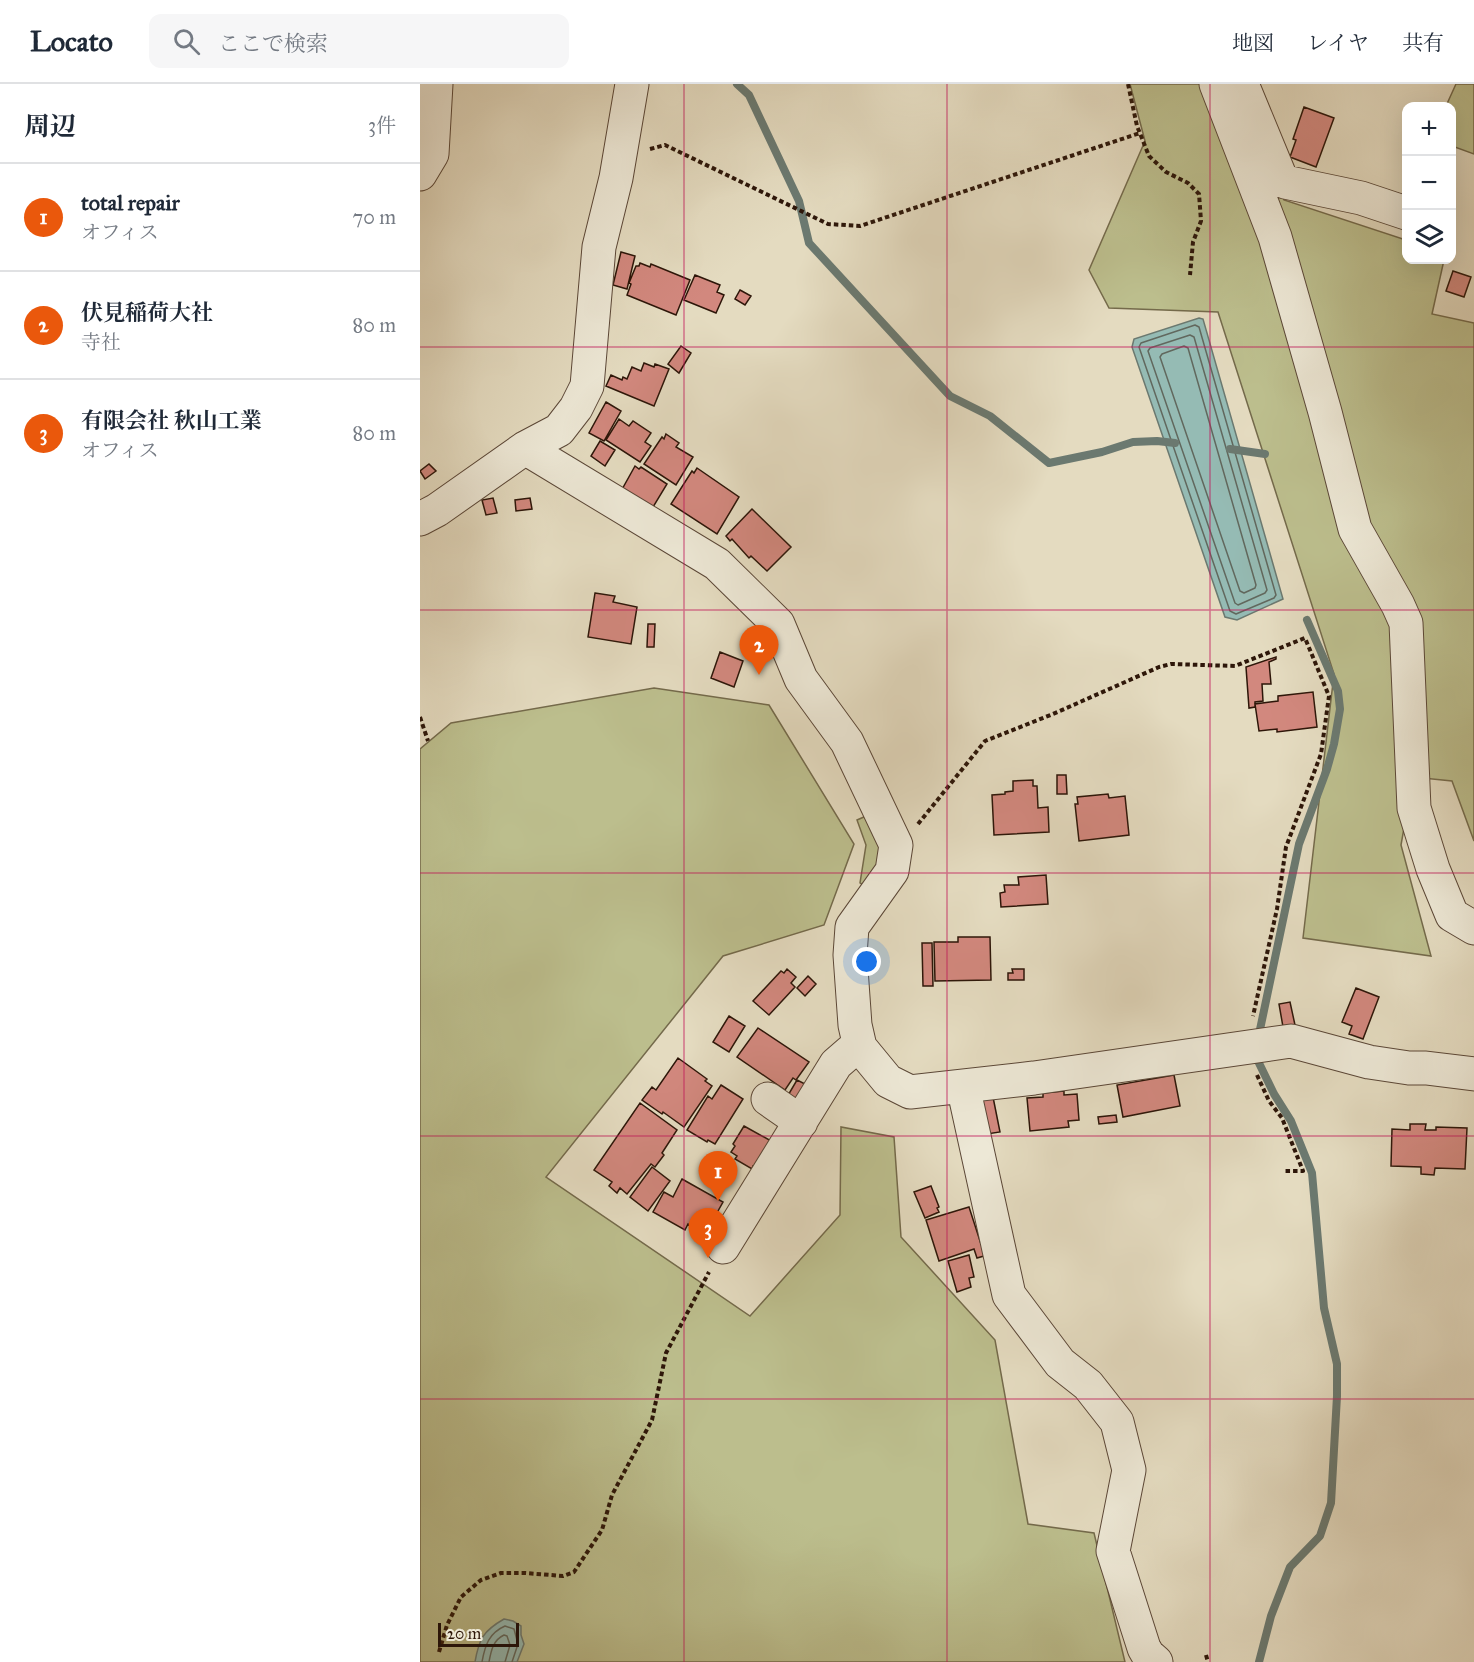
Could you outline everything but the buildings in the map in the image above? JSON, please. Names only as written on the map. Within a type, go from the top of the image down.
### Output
[{"type":"street","points":[[420,174],[432,154],[436,84]]},
{"type":"street","points":[[420,519],[437,510],[525,448],[559,430],[576,408],[586,386],[599,247],[616,178],[632,84]]},
{"type":"street","points":[[1216,84],[1275,237],[1325,412],[1355,529],[1398,604],[1406,623],[1414,808],[1433,868],[1452,915],[1474,928]]},
{"type":"street","points":[[1242,84],[1280,176],[1285,182],[1361,198],[1402,211]]},
{"type":"street","points":[[525,448],[717,564],[778,624],[801,679],[847,742],[896,846],[892,871],[852,927],[850,955],[855,1025],[860,1047],[888,1081],[910,1092],[1034,1078],[1291,1041],[1369,1062],[1474,1074]]},
{"type":"street","points":[[723,1247],[836,1064],[851,1051],[860,1047]]},
{"type":"street","points":[[963,1086],[1009,1295],[1060,1363],[1085,1382],[1117,1422],[1129,1470],[1113,1551],[1157,1654]]},
{"type":"street","points":[[768,1099],[801,1122]]},
{"type":"street","points":[[1085,1382],[1088,1379],[1096,1380],[1108,1390],[1115,1403]]},
{"type":"path","points":[[1128,84],[1140,133],[1149,156],[1166,172],[1188,183],[1199,194],[1201,221],[1193,242],[1190,275]]},
{"type":"path","points":[[620,152],[636,153],[665,145],[828,224],[860,226],[1140,133]]},
{"type":"path","points":[[896,846],[904,841],[985,741],[1159,667],[1171,664],[1235,666],[1305,638],[1329,696],[1321,754],[1286,847],[1276,909],[1247,1047],[1250,1060],[1269,1101],[1282,1118],[1304,1171],[1285,1171]]},
{"type":"path","points":[[420,717],[428,741]]},
{"type":"path","points":[[439,1652],[447,1625],[461,1597],[481,1580],[501,1573],[563,1576],[574,1572],[602,1530],[612,1494],[652,1420],[666,1353],[723,1247]]},
{"type":"path","points":[[1206,1654],[1208,1662]]},
{"type":"green space","points":[[1130,84],[1239,84],[1284,200],[1402,239],[1402,264],[1443,264],[1432,314],[1474,323],[1474,841],[1452,781],[1413,777],[1401,845],[1431,956],[1303,938],[1334,674],[1218,312],[1109,308],[1089,270],[1145,141]]},
{"type":"green space","points":[[1456,84],[1474,84],[1474,154],[1456,147],[1456,102],[1448,102]]},
{"type":"green space","points":[[654,688],[769,705],[854,844],[824,925],[723,956],[546,1177],[750,1316],[840,1215],[841,1127],[894,1137],[901,1237],[995,1340],[1028,1524],[1094,1533],[1125,1662],[420,1662],[420,749],[451,723]]},
{"type":"green space","points":[[873,813],[887,844],[868,888],[860,883],[866,845],[857,820]]},
{"type":"water","points":[[1199,318],[1203,319],[1283,599],[1237,620],[1225,617],[1132,347],[1134,339]]},
{"type":"water","points":[[504,1619],[521,1626],[524,1644],[517,1662],[475,1662],[483,1636]]},
{"type":"waterway","points":[[737,84],[749,95],[799,201],[809,243],[950,396],[990,416],[1049,463],[1102,452],[1133,442],[1175,443]]},
{"type":"waterway","points":[[1230,449],[1265,454]]},
{"type":"waterway","points":[[1258,1039],[1299,844],[1327,769],[1340,709],[1338,691],[1307,620]]},
{"type":"waterway","points":[[1258,1051],[1258,1061],[1274,1094],[1291,1121],[1312,1173],[1324,1308],[1337,1364],[1331,1503],[1320,1536],[1290,1567],[1271,1616],[1259,1662]]},
{"type":"place","name":"伏見稲荷大社","points":[[759,675]]},
{"type":"place","name":"total repair","points":[[718,1201]]},
{"type":"place","name":"有限会社 秋山工業","points":[[708,1258]]}]
